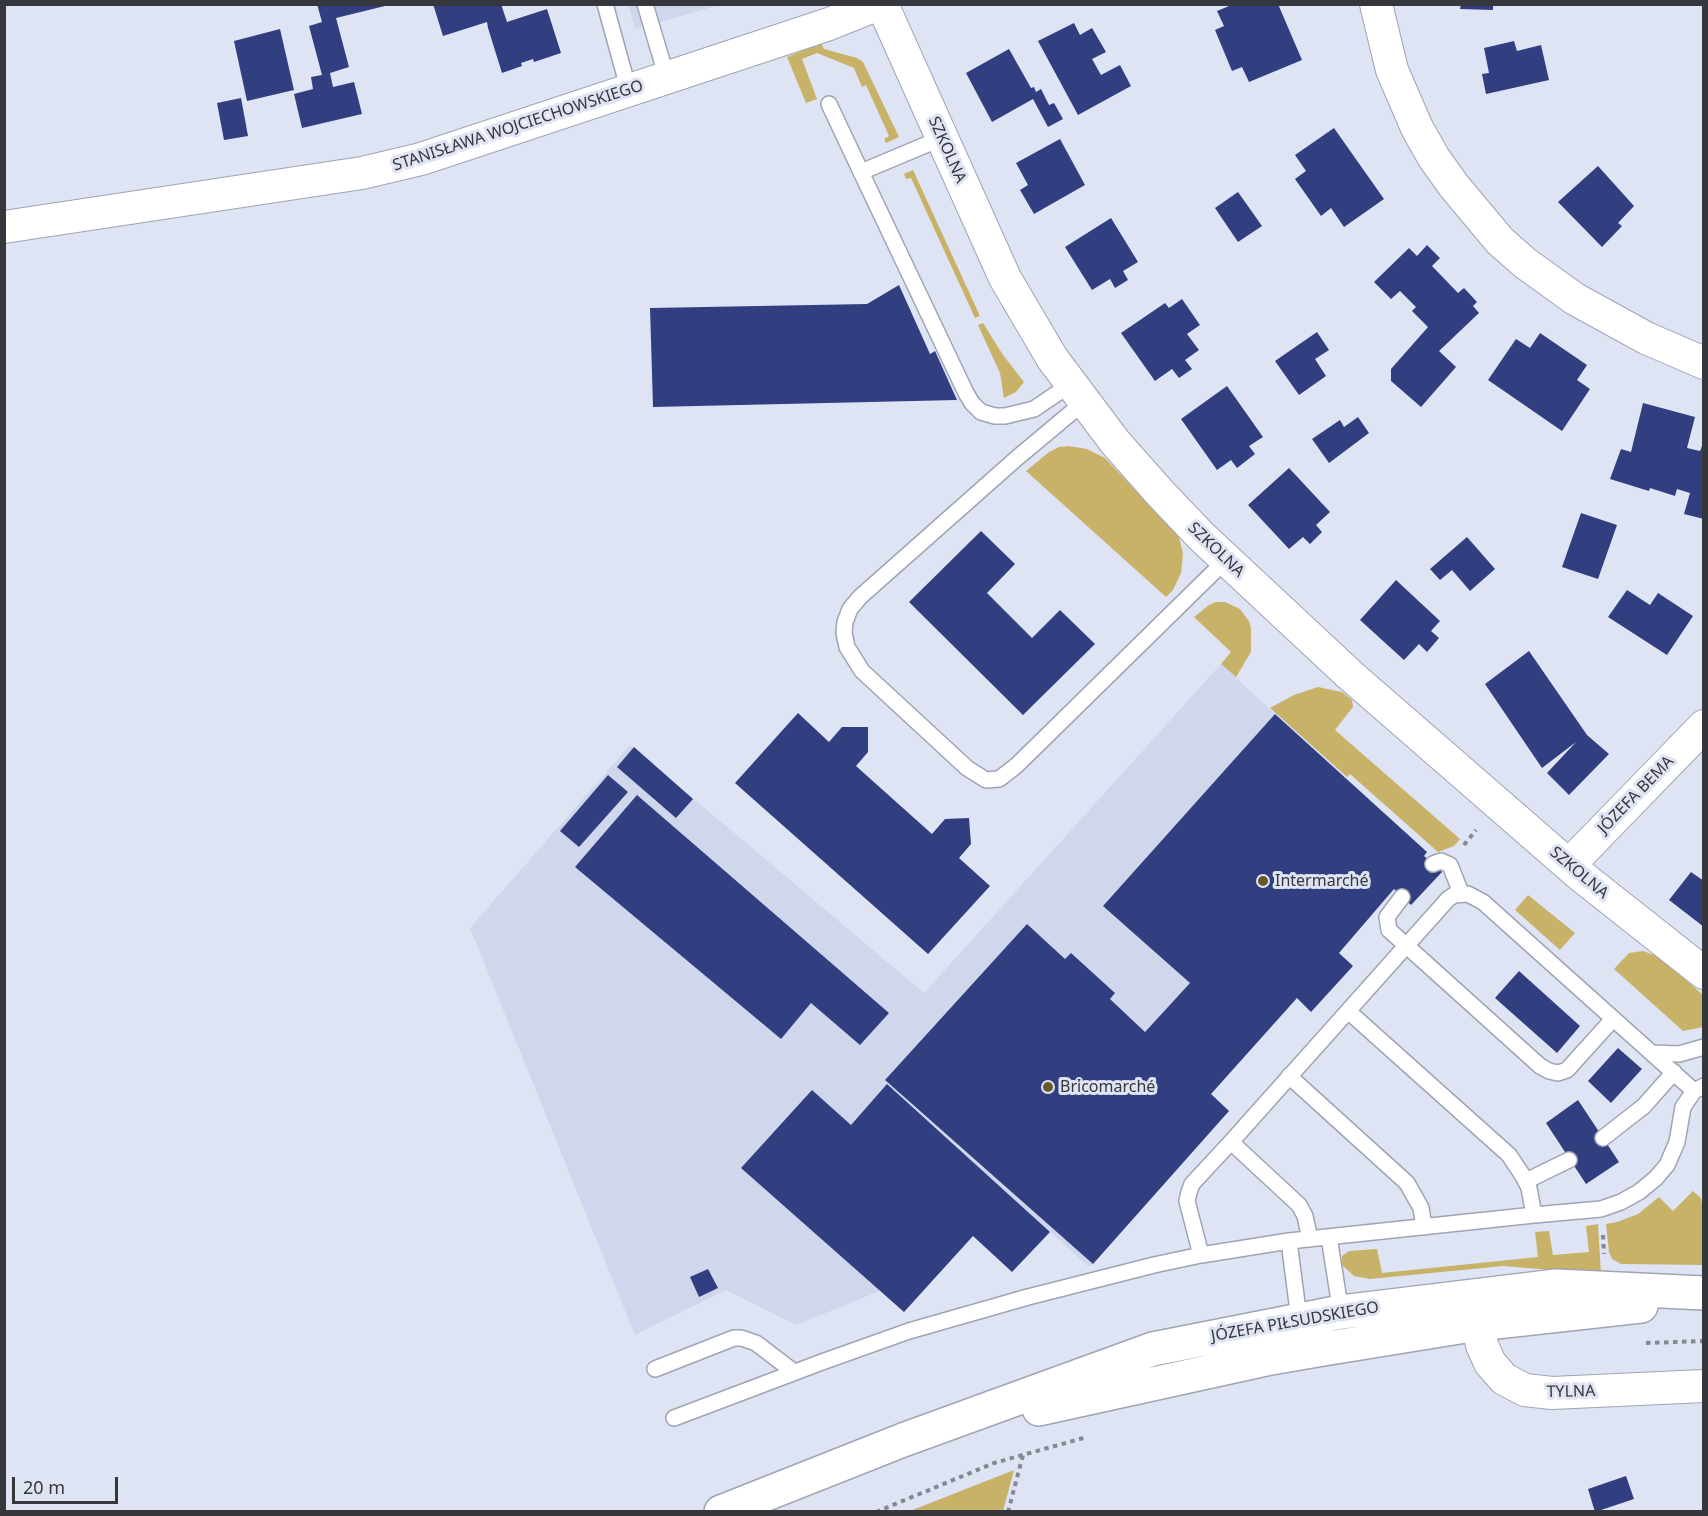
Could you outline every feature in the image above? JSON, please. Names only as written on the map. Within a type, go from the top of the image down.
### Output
[{"type":"street","name":"STANISŁAWA WOJCIECHOWSKIEGO","points":[[4,227],[389,167],[422,159],[829,24],[880,4]]},
{"type":"street","name":"SZKOLNA","points":[[880,4],[1005,278],[1034,328],[1099,423],[1161,494],[1226,560],[1350,675],[1569,866],[1704,974]]},
{"type":"street","points":[[1376,4],[1392,70],[1417,128],[1434,158],[1454,186],[1488,227],[1524,264],[1575,299],[1646,338],[1704,363]]},
{"type":"street","name":"JÓZEFA BEMA","points":[[1569,866],[1704,726]]},
{"type":"street","name":"JÓZEFA PIŁSUDSKIEGO","points":[[721,1512],[903,1440],[1153,1349],[1341,1312],[1556,1286],[1704,1293]]},
{"type":"street","name":"JÓZEFA PIŁSUDSKIEGO","points":[[903,1440],[1271,1358],[1478,1324],[1704,1299]]},
{"type":"street","name":"TYLNA","points":[[1478,1324],[1482,1345],[1490,1363],[1504,1379],[1525,1390],[1552,1393],[1704,1386]]},
{"type":"lane","points":[[605,4],[629,91]]},
{"type":"lane","points":[[645,4],[667,78]]},
{"type":"lane","points":[[829,104],[966,393],[977,408],[995,416],[1022,413],[1078,393]]},
{"type":"lane","points":[[861,172],[942,138]]},
{"type":"lane","points":[[1078,393],[1017,458],[860,597],[850,609],[844,633],[847,647],[862,672],[967,768],[986,780],[999,779],[1016,766],[1226,560]]},
{"type":"lane","points":[[1440,864],[1453,871],[1461,893]]},
{"type":"lane","points":[[674,1418],[877,1342],[970,1313],[1154,1265],[1289,1241],[1601,1209],[1639,1192],[1656,1178],[1673,1154],[1683,1107],[1699,1088],[1674,1072],[1483,902],[1461,893],[1448,899],[1192,1184],[1187,1202],[1201,1255]]},
{"type":"lane","points":[[1402,897],[1387,917],[1389,930],[1529,1057],[1549,1071],[1558,1073],[1567,1070],[1613,1019]]},
{"type":"lane","points":[[1348,1011],[1509,1155],[1526,1181],[1534,1215]]},
{"type":"lane","points":[[1653,1053],[1679,1054],[1704,1047]]},
{"type":"lane","points":[[1603,1138],[1644,1106],[1674,1072]]},
{"type":"lane","points":[[1289,1076],[1407,1184],[1421,1208],[1424,1227]]},
{"type":"lane","points":[[1231,1142],[1299,1206],[1305,1216],[1310,1239]]},
{"type":"lane","points":[[1526,1181],[1569,1160]]},
{"type":"lane","points":[[1289,1241],[1299,1319],[1323,1349],[1341,1312],[1329,1237]]},
{"type":"lane","points":[[655,1370],[734,1338],[741,1338],[756,1343],[794,1372]]},
{"type":"path","points":[[1440,864],[1477,830],[1468,823]]},
{"type":"path","points":[[1645,1342],[1704,1341]]},
{"type":"path","points":[[876,1512],[994,1463],[1089,1437]]},
{"type":"path","points":[[1008,1512],[1023,1455]]},
{"type":"shaded area","points":[[628,4],[720,5],[635,29]]},
{"type":"shaded area","points":[[821,43],[824,49],[857,58],[863,62],[899,137],[886,143],[884,139],[889,136],[866,85],[862,87],[854,68],[817,53],[802,59],[817,99],[806,103],[787,57]]},
{"type":"shaded area","points":[[913,170],[980,316],[975,318],[911,178],[906,179],[904,174]]},
{"type":"shaded area","points":[[983,323],[1003,355],[1024,382],[1016,392],[1004,398],[1000,373],[978,325]]},
{"type":"shaded area","points":[[1068,446],[1087,449],[1105,458],[1179,537],[1183,554],[1181,573],[1173,590],[1166,597],[1026,471],[1049,452]]},
{"type":"shaded area","points":[[1216,602],[1225,602],[1240,609],[1251,628],[1251,652],[1236,677],[1221,664],[1231,652],[1194,617]]},
{"type":"shaded area","points":[[1221,664],[1275,714],[1104,905],[1190,983],[1145,1032],[1110,999],[1115,993],[1071,953],[1065,959],[1027,924],[885,1080],[1093,1264],[1089,1267],[887,1084],[851,1125],[812,1090],[742,1168],[880,1291],[796,1325],[726,1290],[635,1335],[470,928],[630,745],[924,993]]},
{"type":"shaded area","points":[[1318,687],[1342,692],[1352,700],[1353,707],[1335,730],[1460,839],[1454,846],[1438,852],[1350,774],[1347,777],[1270,708],[1294,695]]},
{"type":"shaded area","points":[[1528,895],[1575,933],[1560,950],[1515,910]]},
{"type":"shaded area","points":[[1643,951],[1660,957],[1703,995],[1703,1027],[1683,1031],[1614,969],[1629,953]]},
{"type":"shaded area","points":[[1693,1191],[1701,1198],[1704,1218],[1703,1265],[1621,1264],[1612,1259],[1606,1224],[1638,1214],[1659,1197],[1673,1211]]},
{"type":"shaded area","points":[[1598,1224],[1601,1274],[1503,1266],[1370,1279],[1354,1276],[1342,1265],[1342,1256],[1349,1251],[1377,1249],[1382,1273],[1538,1257],[1535,1232],[1549,1231],[1553,1255],[1589,1252],[1586,1226]]},
{"type":"shaded area","points":[[1014,1470],[1003,1511],[910,1511]]},
{"type":"building","points":[[317,4],[389,5],[336,18],[349,67],[330,73],[333,87],[354,82],[362,114],[302,128],[294,94],[313,89],[311,77],[322,75],[309,26],[322,22]]},
{"type":"building","points":[[433,4],[501,4],[507,22],[547,9],[561,53],[534,62],[533,59],[521,63],[522,66],[502,73],[487,22],[443,36]]},
{"type":"building","points":[[1234,4],[1278,4],[1302,60],[1249,82],[1242,67],[1232,71],[1215,30],[1224,26],[1217,11]]},
{"type":"building","points":[[1461,4],[1493,4],[1493,10],[1460,9]]},
{"type":"building","points":[[1074,23],[1080,35],[1092,28],[1106,52],[1092,59],[1101,75],[1120,65],[1131,86],[1078,115],[1038,41]]},
{"type":"building","points":[[280,29],[294,90],[247,101],[234,41]]},
{"type":"building","points":[[1514,41],[1517,51],[1541,45],[1549,80],[1486,94],[1482,74],[1489,73],[1484,48]]},
{"type":"building","points":[[1009,49],[1031,88],[1034,87],[1036,92],[1041,89],[1049,105],[1054,103],[1063,119],[1048,127],[1033,99],[992,122],[966,73]]},
{"type":"building","points":[[241,98],[248,136],[224,140],[217,103]]},
{"type":"building","points":[[1334,128],[1384,199],[1344,227],[1331,208],[1321,216],[1295,179],[1306,171],[1295,155]]},
{"type":"building","points":[[1060,139],[1085,185],[1034,214],[1020,190],[1028,185],[1016,163]]},
{"type":"building","points":[[1598,166],[1634,206],[1618,223],[1622,226],[1602,247],[1558,202]]},
{"type":"building","points":[[1238,192],[1262,226],[1238,242],[1215,208]]},
{"type":"building","points":[[1111,218],[1138,262],[1123,271],[1128,280],[1115,288],[1110,279],[1092,290],[1065,247]]},
{"type":"building","points":[[1427,245],[1440,258],[1432,266],[1458,293],[1464,288],[1477,302],[1473,306],[1479,313],[1439,351],[1456,367],[1421,407],[1391,381],[1391,369],[1428,327],[1412,311],[1416,307],[1400,291],[1391,299],[1374,282],[1409,248],[1417,256]]},
{"type":"building","points":[[899,285],[930,354],[935,351],[957,400],[653,407],[650,308],[867,304]]},
{"type":"building","points":[[1182,299],[1200,325],[1187,334],[1199,350],[1185,360],[1192,369],[1179,378],[1172,369],[1155,381],[1121,333],[1165,303],[1169,308]]},
{"type":"building","points":[[1317,332],[1329,350],[1315,359],[1326,376],[1299,395],[1275,361]]},
{"type":"building","points":[[1540,333],[1587,365],[1577,380],[1590,389],[1562,431],[1488,380],[1516,339],[1530,348]]},
{"type":"building","points":[[1227,386],[1263,437],[1249,446],[1255,454],[1237,468],[1231,460],[1217,470],[1181,419]]},
{"type":"building","points":[[1643,403],[1695,417],[1687,448],[1700,451],[1704,441],[1704,519],[1684,514],[1690,493],[1677,489],[1675,496],[1610,479],[1621,449],[1631,452]]},
{"type":"building","points":[[1358,417],[1369,433],[1329,463],[1312,439],[1340,420],[1344,427]]},
{"type":"building","points":[[1289,468],[1330,512],[1316,525],[1322,532],[1310,544],[1303,537],[1289,549],[1248,505]]},
{"type":"building","points":[[1581,513],[1617,525],[1598,579],[1562,567]]},
{"type":"building","points":[[981,531],[1015,564],[987,593],[1032,638],[1060,610],[1095,644],[1023,715],[909,602]]},
{"type":"building","points":[[1467,537],[1495,569],[1470,591],[1452,570],[1440,580],[1430,569]]},
{"type":"building","points":[[1396,580],[1440,621],[1431,631],[1439,638],[1427,652],[1419,644],[1404,660],[1360,620]]},
{"type":"building","points":[[1627,590],[1650,605],[1658,593],[1693,616],[1667,655],[1608,617]]},
{"type":"building","points":[[1529,651],[1587,735],[1609,754],[1569,795],[1547,773],[1576,742],[1542,768],[1485,684]]},
{"type":"building","points":[[798,713],[829,742],[842,727],[868,727],[868,752],[856,766],[932,834],[945,819],[969,818],[971,844],[959,858],[990,886],[928,954],[735,783]]},
{"type":"building","points":[[1275,714],[1427,852],[1424,856],[1442,872],[1411,905],[1394,889],[1339,953],[1353,966],[1311,1012],[1297,998],[1211,1094],[1229,1111],[1093,1264],[885,1080],[1027,924],[1065,959],[1071,953],[1115,993],[1110,999],[1145,1032],[1190,983],[1103,906]]},
{"type":"building","points":[[634,747],[693,799],[676,818],[617,767]]},
{"type":"building","points":[[608,775],[628,792],[579,847],[560,831]]},
{"type":"building","points":[[637,795],[889,1013],[860,1045],[811,1003],[781,1039],[575,867]]},
{"type":"building","points":[[1691,872],[1704,881],[1704,927],[1669,900]]},
{"type":"building","points":[[1519,971],[1580,1026],[1557,1053],[1495,998]]},
{"type":"building","points":[[1618,1048],[1642,1069],[1611,1103],[1588,1081]]},
{"type":"building","points":[[887,1084],[1050,1232],[1012,1272],[973,1236],[904,1312],[741,1168],[812,1090],[851,1125]]},
{"type":"building","points":[[1578,1100],[1619,1162],[1586,1184],[1546,1123]]},
{"type":"building","points":[[708,1269],[718,1288],[699,1297],[690,1277]]},
{"type":"building","points":[[1626,1476],[1634,1499],[1595,1512],[1588,1489]]},
{"type":"place","name":"Intermarché","points":[[1263,881]]},
{"type":"place","name":"Bricomarché","points":[[1048,1087]]}]
